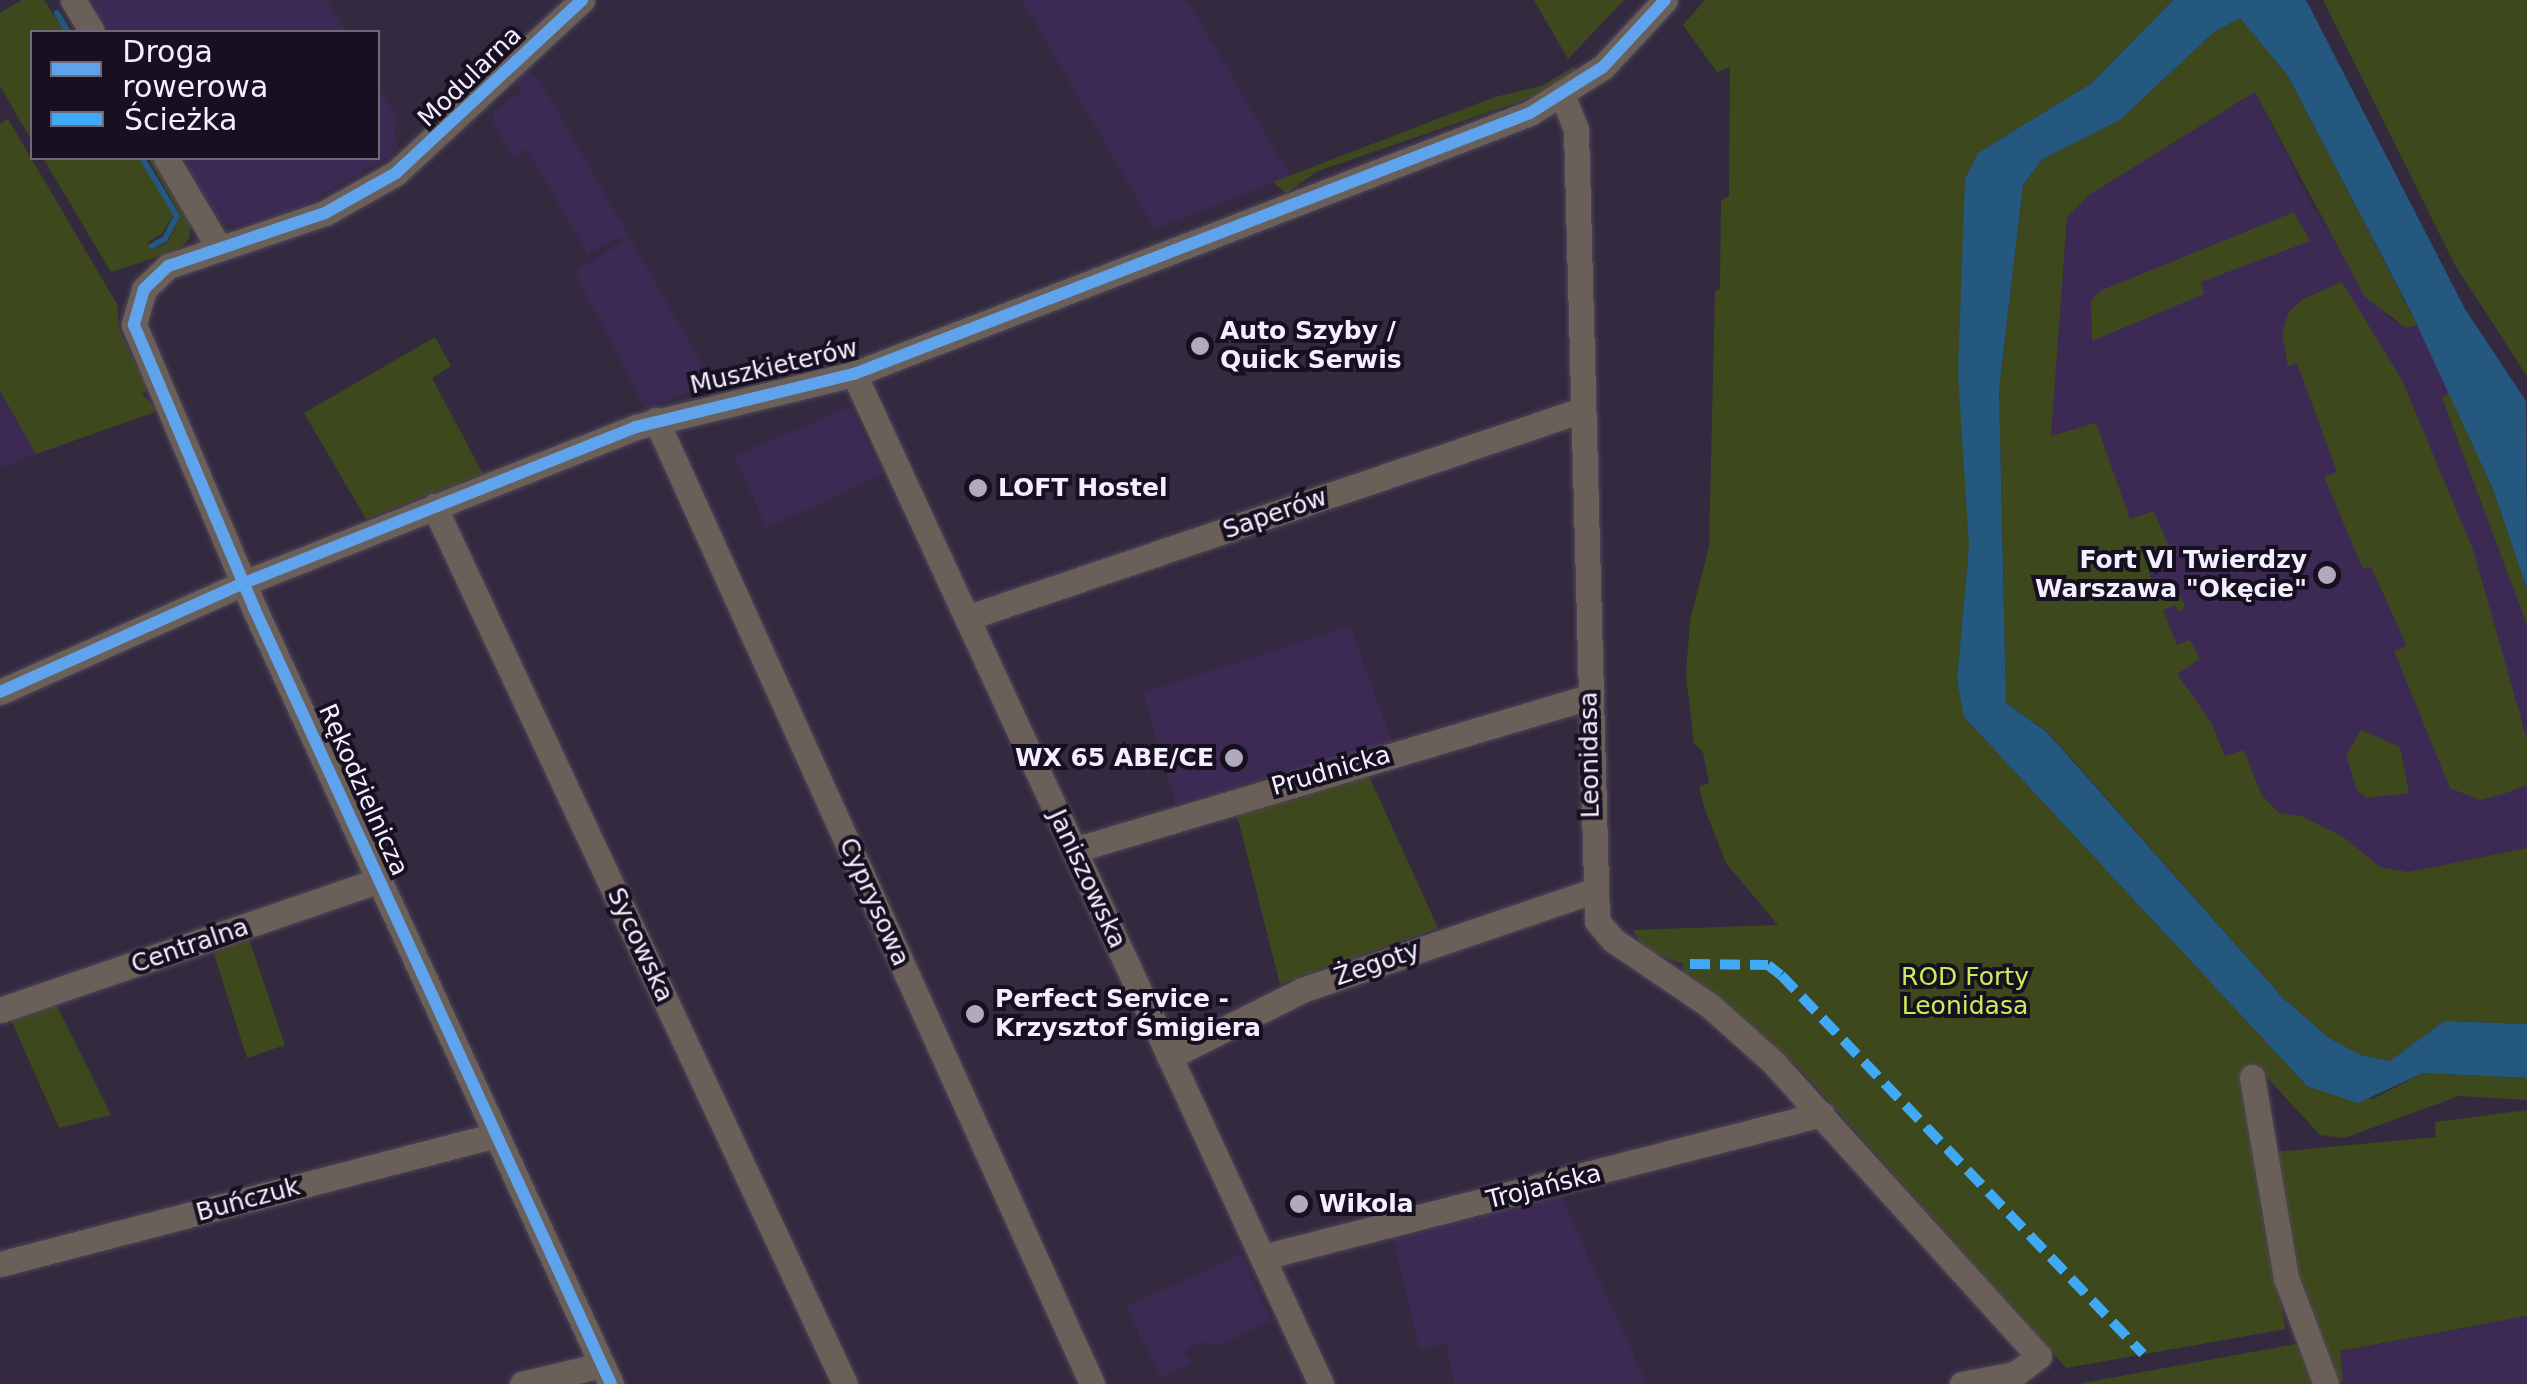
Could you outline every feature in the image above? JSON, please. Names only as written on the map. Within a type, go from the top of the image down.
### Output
[{"type":"street","points":[[72,0],[91,30]]},
{"type":"street","name":"Modularna","points":[[218,246],[325,214],[396,173],[582,0]]},
{"type":"street","points":[[1564,97],[1603,67],[1665,0]]},
{"type":"street","name":"Muszkieterów","points":[[0,692],[244,582],[656,420],[854,374],[1564,97]]},
{"type":"street","name":"Leonidasa","points":[[1564,97],[1576,124],[1593,891],[1602,931],[1724,1017],[1822,1114],[2039,1356],[2031,1364],[1962,1384]]},
{"type":"street","points":[[167,160],[218,246]]},
{"type":"street","name":"Rękodzielnicza","points":[[218,246],[153,277],[138,301],[134,325],[244,582],[606,1375]]},
{"type":"street","name":"Janiszowska","points":[[854,374],[1321,1384]]},
{"type":"street","name":"Saperów","points":[[969,617],[1582,410]]},
{"type":"street","name":"Cyprysowa","points":[[656,420],[1092,1384]]},
{"type":"street","name":"Sycowska","points":[[434,506],[845,1384]]},
{"type":"street","name":"Prudnicka","points":[[1074,850],[1589,697]]},
{"type":"street","name":"Centralna","points":[[0,1010],[380,880]]},
{"type":"street","name":"Żegoty","points":[[1169,1058],[1302,990],[1593,891]]},
{"type":"street","points":[[2252,1077],[2275,1229],[2303,1334],[2326,1384]]},
{"type":"street","name":"Trojańska","points":[[1263,1257],[1822,1114]]},
{"type":"street","name":"Buńczuk","points":[[0,1264],[496,1134]]},
{"type":"street","points":[[522,1384],[606,1375]]},
{"type":"shaded area","points":[[91,0],[327,0],[345,30],[109,30]]},
{"type":"shaded area","points":[[1022,0],[1187,0],[1290,176],[1155,229]]},
{"type":"shaded area","points":[[521,69],[538,78],[713,383],[645,409],[575,272],[623,242],[619,237],[588,254],[527,149],[512,157],[493,121],[493,111],[521,92],[515,80]]},
{"type":"shaded area","points":[[380,90],[399,123],[394,128],[397,148],[388,157],[300,207],[235,226],[220,220],[184,160],[380,160]]},
{"type":"shaded area","points":[[2256,92],[2311,205],[2387,317],[2406,328],[2417,325],[2449,393],[2442,399],[2527,625],[2527,848],[2408,872],[2380,867],[2342,836],[2301,816],[2279,813],[2261,794],[2244,750],[2226,757],[2211,722],[2188,695],[2163,645],[2159,599],[2149,573],[2051,436],[2067,217],[2088,195]]},
{"type":"shaded area","points":[[0,391],[36,454],[0,468]]},
{"type":"shaded area","points":[[850,407],[882,474],[767,528],[734,456]]},
{"type":"shaded area","points":[[1350,626],[1392,741],[1176,804],[1143,693]]},
{"type":"shaded area","points":[[1561,1197],[1647,1384],[1454,1384],[1446,1343],[1419,1349],[1394,1239]]},
{"type":"shaded area","points":[[1241,1254],[1271,1320],[1220,1345],[1200,1342],[1184,1352],[1191,1363],[1160,1377],[1126,1307]]},
{"type":"shaded area","points":[[2527,1316],[2527,1384],[2343,1384],[2339,1352]]},
{"type":"green space","points":[[22,0],[44,0],[64,30],[30,30],[30,138],[0,86],[0,13]]},
{"type":"green space","points":[[1534,0],[1624,0],[1568,59]]},
{"type":"green space","name":"ROD Forty Leonidasa","points":[[1705,0],[2173,0],[2092,83],[1978,153],[1969,546],[1957,680],[1964,717],[2307,1086],[2373,1099],[2423,1073],[2527,1078],[2527,1100],[2459,1096],[2344,1138],[2320,1135],[2261,1071],[2246,1083],[2260,1205],[2286,1329],[2066,1368],[1800,1069],[1682,975],[1683,964],[1644,950],[1633,930],[1778,925],[1726,863],[1704,807],[1699,787],[1709,783],[1703,752],[1694,743],[1686,675],[1690,620],[1709,547],[1715,291],[1720,289],[1721,201],[1729,196],[1730,67],[1717,72],[1683,25]]},
{"type":"green space","points":[[2323,0],[2527,0],[2527,376],[2455,265]]},
{"type":"green space","points":[[2240,18],[2288,76],[2417,325],[2406,328],[2365,297],[2255,92],[2089,195],[2067,217],[2051,436],[2096,423],[2130,519],[2154,511],[2176,564],[2149,573],[2160,599],[2180,595],[2185,606],[2179,613],[2175,605],[2163,610],[2177,645],[2190,640],[2200,659],[2177,674],[2211,722],[2225,756],[2244,750],[2261,794],[2279,813],[2301,816],[2342,836],[2380,867],[2408,872],[2527,848],[2527,1024],[2444,1021],[2390,1061],[2361,1055],[2329,1038],[2283,998],[2048,732],[2006,703],[1999,389],[2023,185],[2043,159],[2120,120],[2214,32]]},
{"type":"green space","points":[[1574,67],[1577,72],[1538,95],[1318,171],[1286,193],[1273,182],[1495,97],[1541,86]]},
{"type":"green space","points":[[8,119],[117,304],[119,329],[148,389],[142,394],[158,411],[36,454],[0,391],[0,124]]},
{"type":"green space","points":[[44,160],[140,160],[173,215],[162,234],[148,242],[151,250],[167,243],[181,216],[149,160],[156,160],[191,223],[189,239],[178,250],[111,272]]},
{"type":"green space","points":[[2294,212],[2310,241],[2201,282],[2204,294],[2092,341],[2091,301],[2100,291]]},
{"type":"green space","points":[[2342,282],[2402,380],[2473,550],[2527,740],[2527,785],[2506,793],[2480,800],[2450,788],[2394,651],[2407,646],[2371,567],[2363,569],[2324,477],[2337,472],[2297,363],[2288,366],[2282,334],[2288,313],[2303,299]]},
{"type":"green space","points":[[435,337],[451,366],[432,378],[483,474],[366,519],[304,413]]},
{"type":"green space","points":[[2449,393],[2493,489],[2527,589],[2527,625],[2442,398]]},
{"type":"green space","points":[[2361,730],[2400,747],[2409,793],[2366,798],[2357,790],[2346,756]]},
{"type":"green space","points":[[1368,774],[1438,928],[1280,984],[1236,811]]},
{"type":"green space","points":[[249,939],[285,1045],[247,1058],[213,951]]},
{"type":"green space","points":[[56,1004],[111,1115],[59,1128],[11,1020]]},
{"type":"green space","points":[[2527,1110],[2527,1316],[2340,1351],[2343,1381],[2333,1382],[2307,1328],[2274,1152],[2436,1137],[2435,1122]]},
{"type":"green space","points":[[2296,1344],[2314,1384],[2077,1384]]},
{"type":"water","points":[[2173,0],[2306,0],[2465,309],[2526,401],[2527,589],[2493,489],[2410,310],[2288,76],[2240,18],[2214,32],[2120,120],[2043,159],[2023,185],[1999,389],[2006,703],[2047,732],[2283,998],[2329,1038],[2361,1055],[2390,1061],[2444,1021],[2527,1024],[2527,1078],[2423,1073],[2358,1103],[2307,1086],[1964,717],[1957,680],[1969,546],[1958,373],[1965,179],[1978,153],[2092,83]]},
{"type":"waterway","points":[[57,13],[67,30]]},
{"type":"waterway","points":[[143,160],[177,216],[165,239],[152,246]]},
{"type":"marked path","points":[[1690,964],[1768,965],[1781,975],[2143,1354]]},
{"type":"cycle path","points":[[582,0],[396,173],[325,213],[168,266],[144,289],[134,325],[254,608],[611,1384]]},
{"type":"cycle path","points":[[0,692],[244,583],[636,427],[854,374],[1530,113],[1603,67],[1665,0]]},
{"type":"place","name":"Auto Szyby / Quick Serwis","points":[[1200,346]]},
{"type":"place","name":"LOFT Hostel","points":[[978,488]]},
{"type":"place","name":"Fort VI Twierdzy Warszawa \"Okęcie\"","points":[[2327,575]]},
{"type":"place","name":"WX 65 ABE/CE","points":[[1234,758]]},
{"type":"place","name":"Perfect Service - Krzysztof Śmigiera","points":[[975,1014]]},
{"type":"place","name":"Wikola","points":[[1299,1204]]}]
